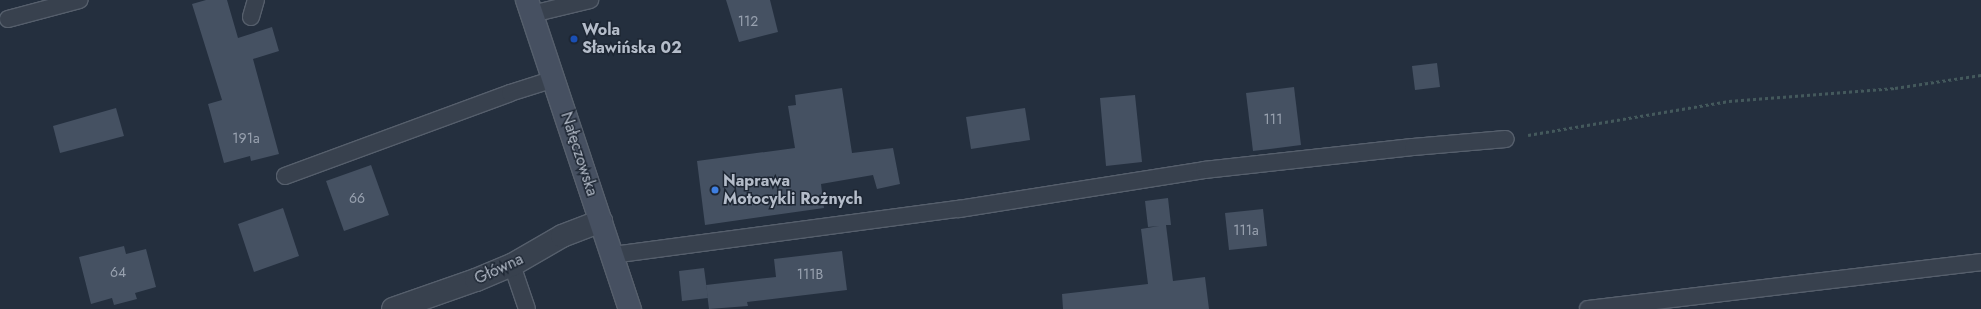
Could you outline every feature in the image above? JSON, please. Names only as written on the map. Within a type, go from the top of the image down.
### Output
[{"type":"main road","name":"Nałęczowska","points":[[530,7],[630,309]]},
{"type":"street","name":"Główna","points":[[393,309],[476,280],[512,265],[562,236],[601,221]]},
{"type":"lane","points":[[8,19],[80,0]]},
{"type":"lane","points":[[251,17],[256,0]]},
{"type":"lane","points":[[530,7],[590,0]]},
{"type":"lane","points":[[285,176],[510,93],[554,79]]},
{"type":"lane","points":[[612,255],[959,210],[1204,170],[1413,147],[1506,139]]},
{"type":"lane","points":[[1588,309],[1981,262]]},
{"type":"lane","points":[[512,265],[527,309]]},
{"type":"path","points":[[1506,139],[1729,101],[1895,88],[1981,76]]},
{"type":"building","points":[[206,0],[227,0],[238,38],[272,27],[279,51],[253,59],[279,154],[251,161],[250,156],[224,163],[208,104],[222,100],[192,4]]},
{"type":"building","points":[[726,0],[770,0],[778,32],[739,42]]},
{"type":"building","points":[[1437,63],[1440,87],[1415,90],[1412,66]]},
{"type":"building","points":[[1294,87],[1301,145],[1253,151],[1246,93]]},
{"type":"building","points":[[842,88],[852,153],[893,148],[900,184],[877,189],[873,175],[821,184],[824,208],[705,225],[697,161],[795,148],[788,106],[796,105],[795,95]]},
{"type":"building","points":[[1135,95],[1142,162],[1106,166],[1100,98]]},
{"type":"building","points":[[116,108],[124,136],[60,153],[53,126]]},
{"type":"building","points":[[1025,108],[1030,140],[971,149],[966,117]]},
{"type":"building","points":[[371,165],[389,215],[344,231],[326,181]]},
{"type":"building","points":[[1168,198],[1171,225],[1166,225],[1173,281],[1205,277],[1209,309],[1063,309],[1062,294],[1148,284],[1141,229],[1159,226],[1148,227],[1145,201]]},
{"type":"building","points":[[283,208],[299,256],[254,272],[238,224]]},
{"type":"building","points":[[1263,209],[1267,246],[1229,250],[1225,213]]},
{"type":"building","points":[[124,246],[126,254],[146,249],[156,287],[135,293],[137,299],[114,305],[112,298],[91,304],[79,257]]},
{"type":"building","points":[[842,251],[847,290],[747,302],[748,306],[709,309],[706,285],[776,277],[774,259]]},
{"type":"building","points":[[704,268],[708,298],[682,301],[679,271]]},
{"type":"place","name":"Wola Sławińska 02","points":[[574,39]]},
{"type":"place","name":"Naprawa Motocykli Rożnych","points":[[715,190]]}]
